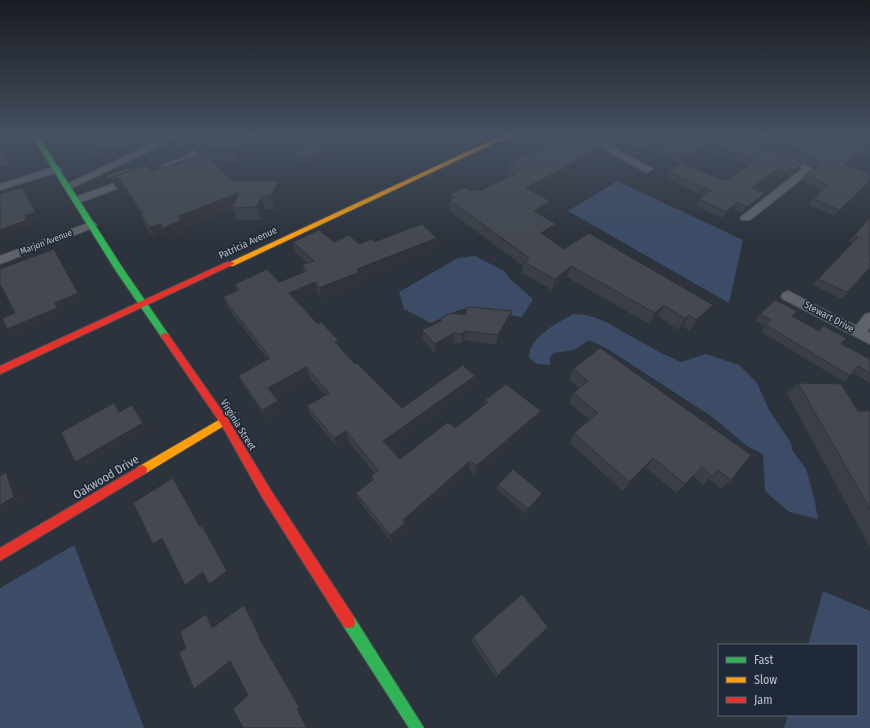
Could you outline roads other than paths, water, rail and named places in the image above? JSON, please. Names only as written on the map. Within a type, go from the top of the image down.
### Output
[{"type":"street","points":[[0,187],[54,170]]},
{"type":"street","name":"Virginia Street","points":[[58,170],[91,225],[144,305],[224,421],[266,493],[417,728]]},
{"type":"street","points":[[68,186],[103,170]]},
{"type":"street","name":"Patricia Avenue","points":[[0,370],[144,305],[433,170]]},
{"type":"street","points":[[746,218],[808,170]]},
{"type":"street","points":[[77,200],[143,175]]},
{"type":"street","name":"Marjon Avenue","points":[[0,260],[91,225]]},
{"type":"street","name":"Stewart Drive","points":[[788,296],[864,336]]},
{"type":"street","points":[[864,336],[870,318]]},
{"type":"street","name":"Oakwood Drive","points":[[0,555],[224,421]]},
{"type":"water","points":[[617,181],[743,240],[729,303],[568,211]]},
{"type":"water","points":[[475,256],[504,271],[510,279],[533,299],[522,317],[495,313],[489,308],[473,307],[459,310],[431,323],[404,309],[399,292],[458,258]]},
{"type":"water","points":[[573,314],[587,315],[604,321],[661,353],[681,362],[706,354],[739,365],[757,383],[769,410],[791,443],[792,450],[806,469],[814,497],[818,519],[789,512],[765,491],[763,454],[747,446],[711,416],[606,348],[589,340],[574,350],[554,353],[550,357],[550,365],[537,364],[529,358],[530,350],[538,337]]},
{"type":"water","points":[[74,545],[144,728],[0,728],[0,588]]},
{"type":"water","points":[[823,591],[870,611],[870,728],[784,728],[788,716],[858,716],[858,644],[808,644]]}]
